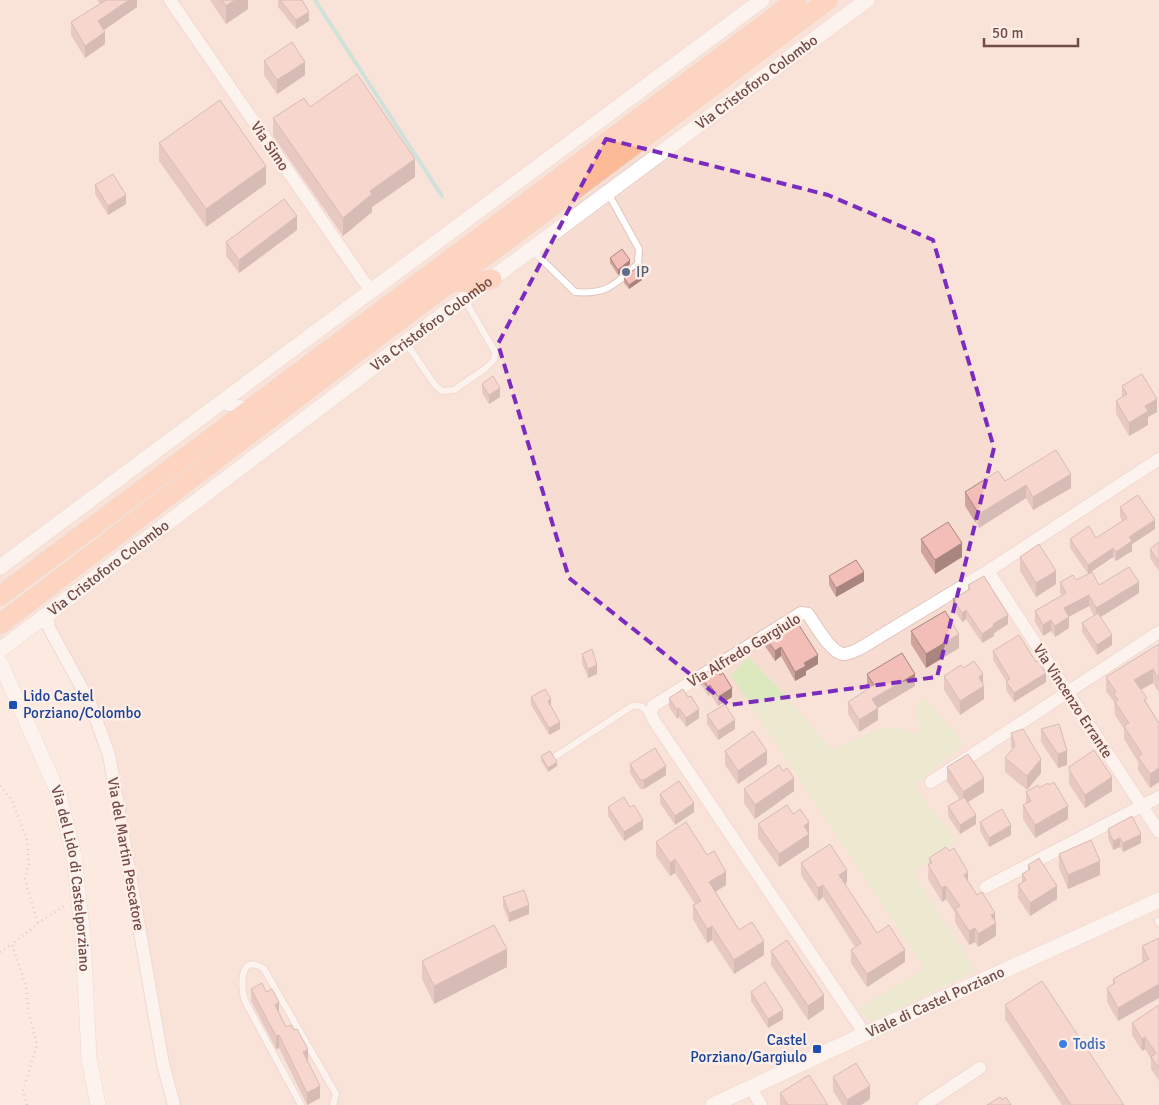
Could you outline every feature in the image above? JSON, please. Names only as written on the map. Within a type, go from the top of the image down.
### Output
[{"type":"main road","points":[[0,596],[797,0]]},
{"type":"main road","name":"Via Cristoforo Colombo","points":[[0,624],[452,281],[828,0]]},
{"type":"main road","points":[[452,281],[474,284],[492,280]]},
{"type":"street","name":"Via Simo","points":[[170,0],[372,291]]},
{"type":"street","points":[[0,567],[762,0]]},
{"type":"street","name":"Via Cristoforo Colombo","points":[[0,650],[406,343],[867,0]]},
{"type":"street","points":[[220,403],[250,408]]},
{"type":"street","name":"Via Alfredo Gargiulo","points":[[653,720],[652,710],[657,702],[801,613],[808,614],[832,648],[838,653],[848,654],[858,649],[988,571],[1159,459]]},
{"type":"street","name":"Via Vincenzo Errante","points":[[988,571],[1159,832]]},
{"type":"street","name":"Via del Martin Pescatore","points":[[48,614],[48,626],[90,703],[108,755],[163,1064],[174,1105]]},
{"type":"street","points":[[931,782],[1159,632]]},
{"type":"street","name":"Via del Lido di Castelporziano","points":[[0,662],[59,795],[74,854],[80,895],[89,1058],[98,1105]]},
{"type":"street","points":[[653,720],[864,1034]]},
{"type":"street","points":[[986,887],[1159,797]]},
{"type":"street","name":"Viale di Castel Porziano","points":[[713,1105],[1159,900]]},
{"type":"street","points":[[924,1105],[980,1068]]},
{"type":"street","points":[[750,1088],[762,1105]]},
{"type":"lane","points":[[532,250],[575,292],[600,292],[611,287],[638,264],[639,249],[608,193]]},
{"type":"lane","points":[[406,343],[435,385],[442,391],[454,390],[486,368],[494,360],[495,352],[464,300]]},
{"type":"lane","points":[[556,756],[632,706],[638,704],[643,707],[653,720]]},
{"type":"lane","points":[[301,1105],[244,1000],[241,989],[242,979],[243,973],[248,967],[256,965],[264,969],[336,1094],[333,1105]]},
{"type":"path","points":[[0,786],[12,800],[27,840],[29,862],[25,879],[38,924]]},
{"type":"path","points":[[0,952],[80,895]]},
{"type":"path","points":[[12,944],[26,986],[28,1010],[37,1045],[23,1090],[27,1105]]},
{"type":"highlighted area","points":[[606,139],[828,195],[933,240],[994,448],[937,677],[729,705],[569,578],[498,344]]},
{"type":"shaded area","points":[[0,0],[1159,0],[1159,1105],[176,1105],[109,755],[48,626],[60,606],[0,650]]},
{"type":"green space","points":[[749,657],[787,697],[832,750],[883,728],[900,728],[920,736],[917,704],[926,698],[964,744],[914,786],[957,841],[912,872],[963,950],[975,972],[871,1022],[857,1009],[925,969],[731,675]]},
{"type":"building","points":[[106,0],[129,0],[98,21],[105,32],[85,46],[71,22]]},
{"type":"building","points":[[222,0],[235,0],[226,6]]},
{"type":"building","points":[[280,0],[302,0],[309,12],[296,20]]},
{"type":"building","points":[[292,42],[305,62],[277,80],[264,61]]},
{"type":"building","points":[[357,74],[415,159],[370,191],[372,194],[343,218],[273,118],[304,98],[310,107]]},
{"type":"building","points":[[220,100],[266,166],[206,209],[159,143]]},
{"type":"building","points":[[113,174],[126,195],[108,206],[95,185]]},
{"type":"building","points":[[284,199],[297,216],[239,260],[226,242]]},
{"type":"building","points":[[622,249],[630,260],[618,270],[610,258]]},
{"type":"building","points":[[636,268],[642,276],[629,285],[624,278]]},
{"type":"building","points":[[1142,374],[1157,399],[1145,406],[1148,411],[1129,423],[1116,401],[1127,394],[1122,386]]},
{"type":"building","points":[[493,376],[500,388],[489,395],[482,384]]},
{"type":"building","points":[[1056,450],[1071,474],[1033,497],[1026,485],[979,514],[965,492],[998,471],[1005,481]]},
{"type":"building","points":[[1138,495],[1155,520],[1129,537],[1132,541],[1116,552],[1113,548],[1088,565],[1070,539],[1089,526],[1096,538],[1127,518],[1120,507]]},
{"type":"building","points":[[948,522],[962,543],[935,560],[921,539]]},
{"type":"building","points":[[1159,542],[1159,562],[1150,549]]},
{"type":"building","points":[[1039,544],[1056,571],[1036,583],[1020,557]]},
{"type":"building","points":[[856,560],[864,572],[836,588],[829,576]]},
{"type":"building","points":[[1129,567],[1139,582],[1096,608],[1089,595],[1064,608],[1069,617],[1055,626],[1051,620],[1043,625],[1035,611],[1066,593],[1060,582],[1073,575],[1076,580],[1092,572],[1099,585]]},
{"type":"building","points":[[984,576],[1008,615],[993,624],[994,626],[982,634],[966,610],[962,613],[953,599],[970,589],[968,585]]},
{"type":"building","points":[[945,611],[959,634],[926,654],[911,631]]},
{"type":"building","points":[[1098,613],[1112,635],[1097,645],[1082,623]]},
{"type":"building","points":[[793,619],[797,622],[818,655],[804,663],[806,666],[795,672],[781,647],[775,651],[765,637]]},
{"type":"building","points":[[1019,635],[1036,662],[1038,661],[1046,673],[1014,693],[1006,681],[1010,679],[993,651]]},
{"type":"building","points":[[1159,644],[1159,680],[1153,669],[1134,680],[1147,698],[1144,700],[1159,723],[1159,768],[1150,774],[1138,757],[1142,754],[1124,726],[1129,723],[1115,702],[1118,700],[1114,694],[1116,692],[1106,677]]},
{"type":"building","points":[[592,649],[597,665],[588,669],[582,654]]},
{"type":"building","points":[[902,653],[915,674],[872,699],[878,708],[859,720],[848,702],[874,685],[867,674]]},
{"type":"building","points":[[974,661],[983,674],[979,677],[984,686],[960,701],[944,676],[961,665],[963,668]]},
{"type":"building","points":[[715,667],[720,675],[723,673],[732,688],[718,697],[701,676]]},
{"type":"building","points":[[545,689],[551,699],[548,701],[560,722],[549,728],[531,697]]},
{"type":"building","points":[[683,689],[688,697],[691,696],[699,709],[686,718],[679,708],[677,710],[669,698]]},
{"type":"building","points":[[725,704],[735,720],[718,731],[707,715]]},
{"type":"building","points":[[1059,724],[1067,751],[1058,754],[1041,729]]},
{"type":"building","points":[[1023,729],[1041,759],[1027,776],[1005,758],[1015,746],[1011,733]]},
{"type":"building","points":[[753,731],[767,751],[738,771],[725,751]]},
{"type":"building","points":[[655,748],[666,766],[644,780],[640,780],[630,764]]},
{"type":"building","points":[[1094,750],[1112,777],[1085,795],[1069,767]]},
{"type":"building","points":[[550,751],[557,762],[548,768],[541,756]]},
{"type":"building","points":[[968,754],[984,778],[963,792],[947,767]]},
{"type":"building","points":[[779,765],[783,771],[787,768],[794,778],[755,805],[744,789]]},
{"type":"building","points":[[679,781],[694,803],[675,816],[660,794]]},
{"type":"building","points":[[1054,782],[1068,806],[1035,825],[1023,805],[1031,801],[1026,792],[1038,785],[1039,788]]},
{"type":"building","points":[[624,797],[630,807],[634,805],[643,820],[624,832],[608,807]]},
{"type":"building","points":[[964,797],[976,815],[960,825],[948,806]]},
{"type":"building","points":[[787,805],[793,814],[800,809],[809,822],[804,826],[809,834],[779,854],[758,824]]},
{"type":"building","points":[[1002,809],[1011,825],[989,838],[980,822]]},
{"type":"building","points":[[1132,816],[1141,834],[1123,843],[1120,838],[1113,841],[1108,829]]},
{"type":"building","points":[[686,822],[707,855],[714,851],[726,872],[709,882],[739,930],[752,922],[764,941],[734,960],[712,926],[707,929],[693,905],[701,901],[675,859],[670,863],[656,842]]},
{"type":"building","points":[[1091,840],[1100,861],[1068,875],[1059,854]]},
{"type":"building","points":[[830,844],[847,870],[839,875],[877,933],[889,925],[905,950],[867,974],[851,950],[861,943],[823,885],[818,888],[801,863]]},
{"type":"building","points":[[946,847],[949,851],[954,848],[968,872],[964,875],[977,895],[982,892],[995,913],[991,915],[996,923],[978,934],[975,928],[969,931],[955,909],[960,906],[946,886],[942,888],[928,865],[932,863],[929,858]]},
{"type":"building","points":[[1039,858],[1057,886],[1030,903],[1018,885],[1026,880],[1022,874],[1030,869],[1028,865]]},
{"type":"building","points":[[524,890],[529,905],[509,913],[503,897]]},
{"type":"building","points":[[494,925],[507,949],[434,986],[422,961]]},
{"type":"building","points":[[1159,938],[1159,984],[1118,1008],[1107,988],[1115,983],[1113,979],[1149,959],[1142,946]]},
{"type":"building","points":[[787,940],[824,995],[808,1006],[771,951]]},
{"type":"building","points":[[1042,981],[1124,1105],[1071,1105],[1005,1005]]},
{"type":"building","points":[[765,982],[783,1010],[768,1019],[751,992]]},
{"type":"building","points":[[262,983],[266,992],[272,989],[279,1002],[275,1005],[286,1027],[291,1025],[294,1030],[297,1029],[308,1049],[303,1052],[320,1086],[307,1093],[279,1035],[276,1036],[251,989]]},
{"type":"building","points":[[1159,1005],[1159,1068],[1151,1057],[1156,1053],[1145,1037],[1142,1039],[1132,1023]]},
{"type":"building","points":[[856,1063],[870,1086],[847,1100],[833,1077]]},
{"type":"building","points":[[809,1075],[828,1105],[788,1105],[780,1093]]},
{"type":"building","points":[[1000,1097],[1002,1100],[1006,1097],[1011,1105],[987,1105]]},
{"type":"waterway","points":[[315,0],[442,196]]},
{"type":"place","name":"IP","points":[[626,272]]},
{"type":"place","name":"Lido Castel Porziano/Colombo","points":[[13,705]]},
{"type":"place","name":"Todis","points":[[1063,1044]]},
{"type":"place","name":"Castel Porziano/Gargiulo","points":[[817,1049]]}]
